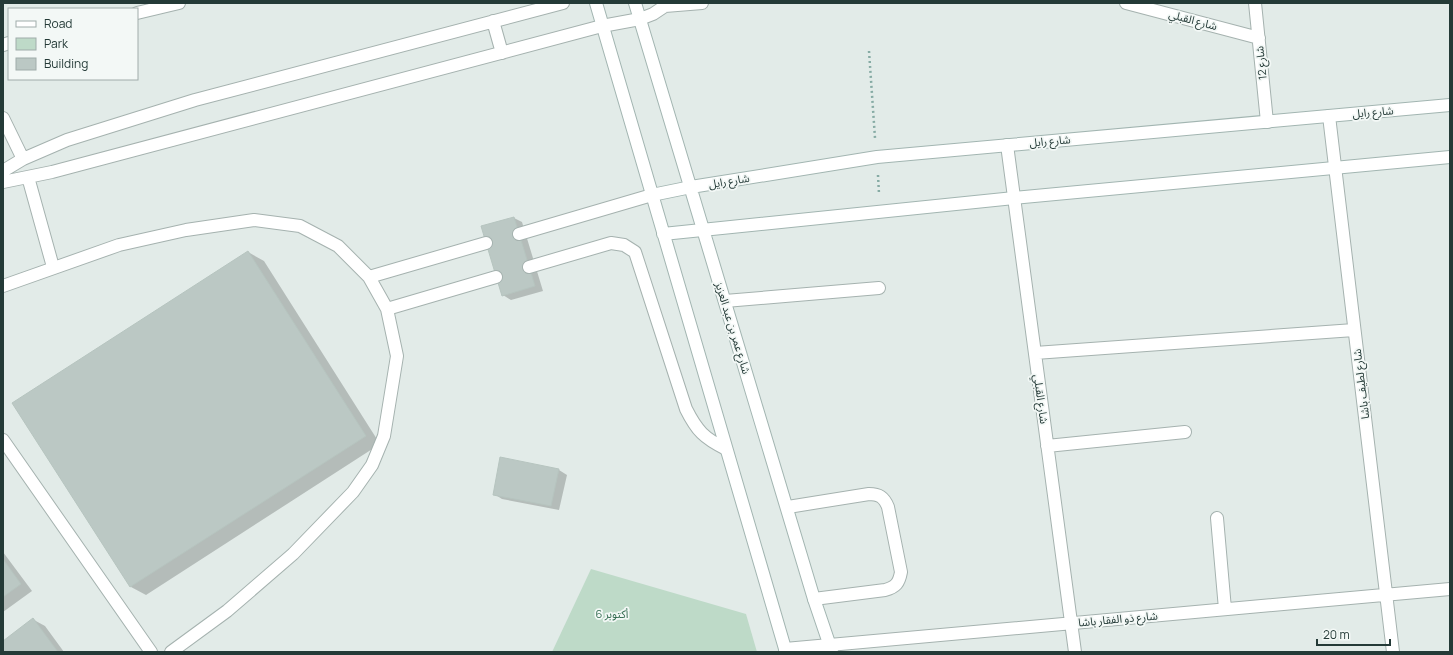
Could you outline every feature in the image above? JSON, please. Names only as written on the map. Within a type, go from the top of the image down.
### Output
[{"type":"street","points":[[138,13],[179,3]]},
{"type":"street","points":[[3,171],[23,159],[67,140],[195,100],[563,3]]},
{"type":"street","points":[[596,3],[786,651]]},
{"type":"street","name":"شارع عمر بن عبد العزيز","points":[[635,3],[788,507],[814,599],[831,648]]},
{"type":"street","points":[[3,182],[28,177],[602,26],[640,19],[653,14],[662,5],[702,3]]},
{"type":"street","name":"شارع القبلي","points":[[1126,3],[1259,38]]},
{"type":"street","name":"شارع 12","points":[[1255,3],[1267,122]]},
{"type":"street","points":[[493,21],[502,53]]},
{"type":"street","name":"شارع رايل","points":[[519,234],[652,195],[691,187],[877,157],[1450,104]]},
{"type":"street","name":"شارع لطيف باشا","points":[[1329,116],[1392,652]]},
{"type":"street","points":[[3,118],[23,159]]},
{"type":"street","name":"شارع القبلي","points":[[1007,145],[1075,652]]},
{"type":"street","points":[[663,234],[880,211],[1450,157]]},
{"type":"street","points":[[28,177],[53,267]]},
{"type":"street","points":[[3,286],[118,245],[171,233],[254,220],[300,226],[338,246],[369,277],[387,309],[397,356],[384,436],[372,466],[353,492],[293,554],[227,611],[171,652]]},
{"type":"street","points":[[369,277],[486,243]]},
{"type":"street","points":[[529,267],[611,244],[624,244],[635,252],[686,408],[695,426],[708,440],[726,449]]},
{"type":"street","points":[[387,309],[496,277]]},
{"type":"street","points":[[725,300],[879,288]]},
{"type":"street","points":[[1035,353],[1354,330]]},
{"type":"street","points":[[1047,446],[1185,432]]},
{"type":"street","points":[[3,440],[151,652]]},
{"type":"street","points":[[788,507],[877,494],[885,499],[888,507],[901,572],[900,581],[894,587],[885,590],[814,599]]},
{"type":"street","points":[[1217,518],[1225,609]]},
{"type":"street","name":"شارع ذو الفقار باشا","points":[[786,651],[831,648],[1071,623],[1450,589]]},
{"type":"path","points":[[869,51],[880,211]]},
{"type":"green space","name":"6 أكتوبر","points":[[591,569],[746,614],[757,652],[552,652]]},
{"type":"building","points":[[514,217],[535,286],[502,296],[481,226]]},
{"type":"building","points":[[248,251],[366,436],[130,587],[12,403]]},
{"type":"building","points":[[500,457],[559,469],[551,506],[493,495]]},
{"type":"building","points":[[3,559],[21,584],[3,597]]},
{"type":"building","points":[[33,618],[58,652],[3,652],[3,641]]}]
